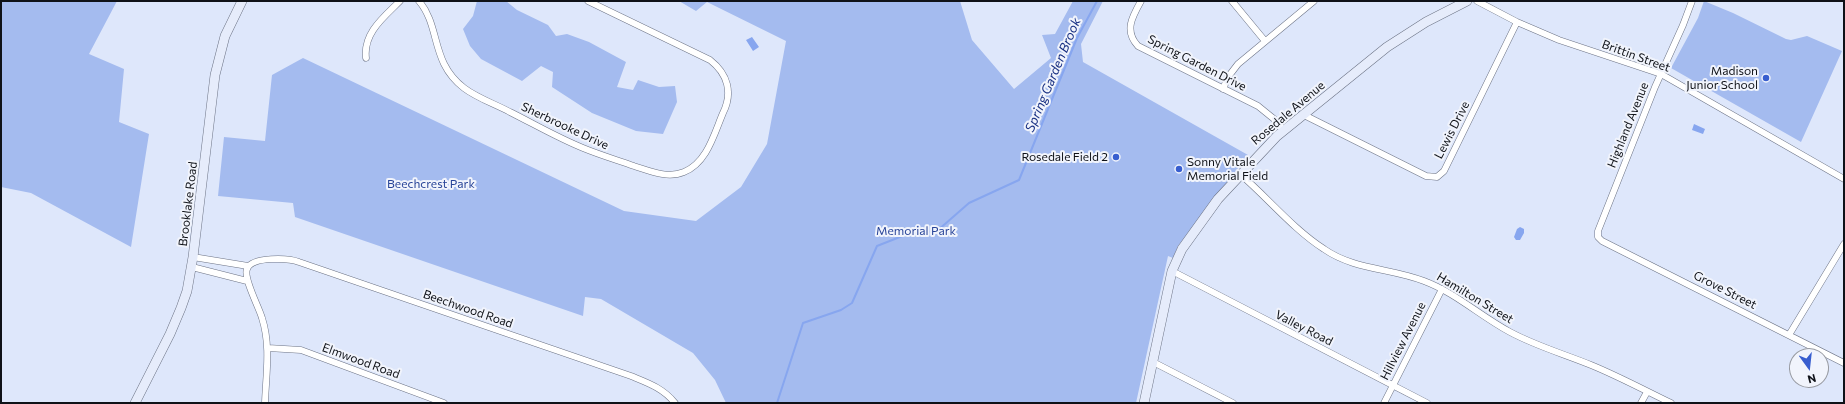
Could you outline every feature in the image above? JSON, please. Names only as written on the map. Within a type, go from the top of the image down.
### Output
[{"type":"street","name":"Brooklake Road","points":[[135,403],[181,308],[192,267],[215,75],[225,36],[242,1]]},
{"type":"street","points":[[366,58],[365,50],[369,35],[400,1]]},
{"type":"street","name":"Sherbrooke Drive","points":[[419,1],[425,11],[438,51],[446,68],[453,77],[470,92],[573,144],[604,156],[659,174],[677,174],[692,168],[704,155],[728,102],[728,85],[722,71],[710,60],[588,1]]},
{"type":"street","name":"Spring Garden Drive","points":[[1141,1],[1130,25],[1131,36],[1134,42],[1142,49],[1258,106],[1274,119],[1284,131]]},
{"type":"street","points":[[1232,1],[1265,41]]},
{"type":"street","points":[[1223,89],[1228,77],[1238,64],[1314,1]]},
{"type":"street","name":"Rosedale Avenue","points":[[1144,403],[1172,272],[1182,249],[1209,211],[1265,147],[1304,114],[1399,38],[1466,1]]},
{"type":"street","name":"Brittin Street","points":[[1477,1],[1517,22],[1559,40],[1661,74],[1844,179]]},
{"type":"street","name":"Highland Avenue","points":[[1598,237],[1604,216],[1692,1]]},
{"type":"street","name":"Lewis Drive","points":[[1304,114],[1426,176],[1437,177],[1444,171],[1499,62],[1517,22]]},
{"type":"street","name":"Hamilton Street","points":[[1240,174],[1312,240],[1335,256],[1359,265],[1406,274],[1442,289],[1510,332],[1551,351],[1598,368],[1671,403]]},
{"type":"street","name":"Grove Street","points":[[1598,237],[1602,241],[1844,363]]},
{"type":"street","points":[[1789,335],[1844,244]]},
{"type":"street","name":"Beechwood Road","points":[[193,257],[248,266],[274,259],[290,259],[644,381],[663,391],[675,403]]},
{"type":"street","points":[[248,266],[246,272],[247,281],[263,318],[268,348],[265,403]]},
{"type":"street","points":[[192,267],[247,281]]},
{"type":"street","name":"Valley Road","points":[[1172,272],[1427,403]]},
{"type":"street","name":"Hillview Avenue","points":[[1384,403],[1442,289]]},
{"type":"street","name":"Elmwood Road","points":[[268,348],[301,350],[444,403]]},
{"type":"street","points":[[1152,362],[1233,403]]},
{"type":"street","points":[[1641,403],[1647,392]]},
{"type":"green space","points":[[1,1],[117,1],[89,54],[124,69],[119,122],[149,134],[131,247],[31,193],[1,187]]},
{"type":"green space","points":[[477,1],[506,1],[517,10],[548,25],[556,36],[567,34],[589,42],[626,62],[617,87],[633,90],[638,80],[659,87],[675,86],[677,102],[663,134],[636,131],[592,113],[552,87],[553,72],[541,66],[522,81],[481,59],[470,46],[463,29],[473,16]]},
{"type":"green space","name":"Memorial Park","points":[[679,1],[960,1],[972,40],[1014,89],[1051,58],[1042,35],[1055,34],[1073,1],[1103,1],[1081,44],[1083,62],[1248,155],[1178,246],[1173,258],[1168,256],[1136,403],[726,403],[715,380],[693,353],[601,299],[585,297],[583,316],[295,217],[293,203],[218,196],[224,137],[265,141],[272,75],[303,58],[624,211],[696,221],[741,187],[767,144],[786,41],[707,2],[696,11]]},
{"type":"green space","name":"Madison Junior School","points":[[1704,1],[1733,13],[1786,39],[1791,40],[1807,36],[1842,51],[1801,142],[1671,68],[1698,18]]},
{"type":"shaded area","points":[[752,37],[759,47],[753,51],[746,40]]},
{"type":"shaded area","points":[[1694,124],[1705,129],[1703,134],[1692,130]]},
{"type":"shaded area","points":[[1520,227],[1524,229],[1524,233],[1520,240],[1516,240],[1514,237],[1517,229]]},
{"type":"waterway","name":"Spring Garden Brook","points":[[777,403],[803,323],[841,310],[852,303],[877,246],[910,233],[937,231],[969,203],[1019,180],[1077,38],[1097,1]]},
{"type":"place","name":"Madison Junior School","points":[[1766,78]]},
{"type":"place","name":"Rosedale Field 2","points":[[1116,157]]},
{"type":"place","name":"Sonny Vitale Memorial Field","points":[[1179,169]]},
{"type":"park label","name":"Beechcrest Park","points":[[431,184]]}]
